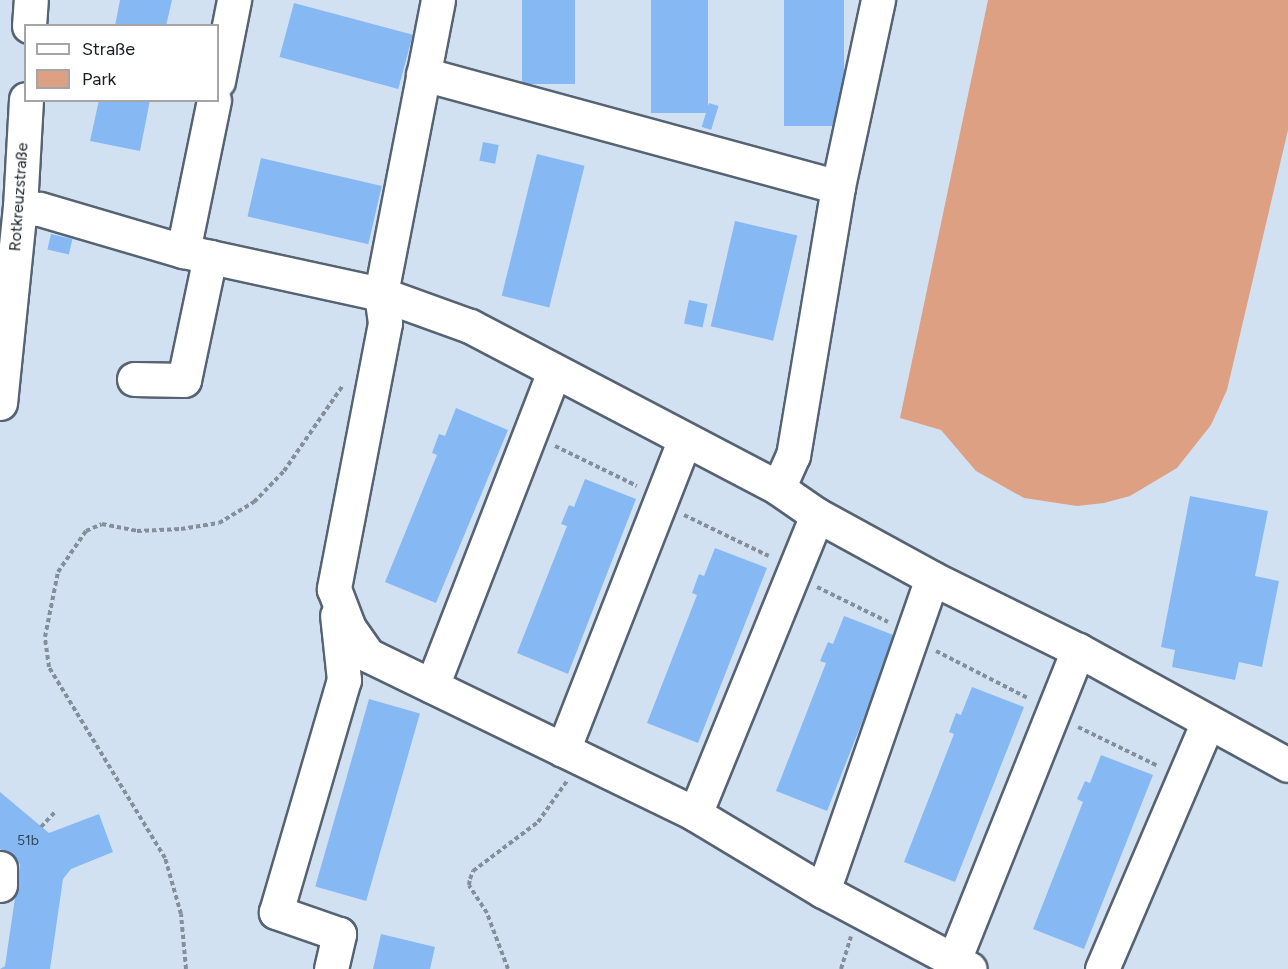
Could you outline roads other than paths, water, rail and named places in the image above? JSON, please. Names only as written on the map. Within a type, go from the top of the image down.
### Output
[{"type":"street","points":[[29,24],[31,0]]},
{"type":"street","points":[[219,76],[234,0]]},
{"type":"street","points":[[331,969],[339,934],[276,912],[344,680],[334,589],[386,323],[381,294],[438,0]]},
{"type":"street","points":[[778,488],[793,455],[838,187],[878,0]]},
{"type":"street","points":[[423,74],[838,187]]},
{"type":"street","name":"Rotkreuzstraße","points":[[0,402],[20,207],[26,102]]},
{"type":"street","points":[[134,379],[184,380],[214,102]]},
{"type":"street","points":[[20,207],[40,209],[196,254],[381,294],[470,326],[684,441],[778,488],[817,515],[932,578],[1078,650],[1288,765]]},
{"type":"street","points":[[432,686],[554,371]]},
{"type":"street","points":[[571,754],[684,441]]},
{"type":"street","points":[[695,814],[817,515]]},
{"type":"street","points":[[823,891],[932,578]]},
{"type":"street","points":[[334,589],[349,628],[368,656],[695,814],[823,891],[962,964],[1078,650]]},
{"type":"street","points":[[1102,969],[1208,722]]},
{"type":"street","points":[[0,868],[0,885]]}]
